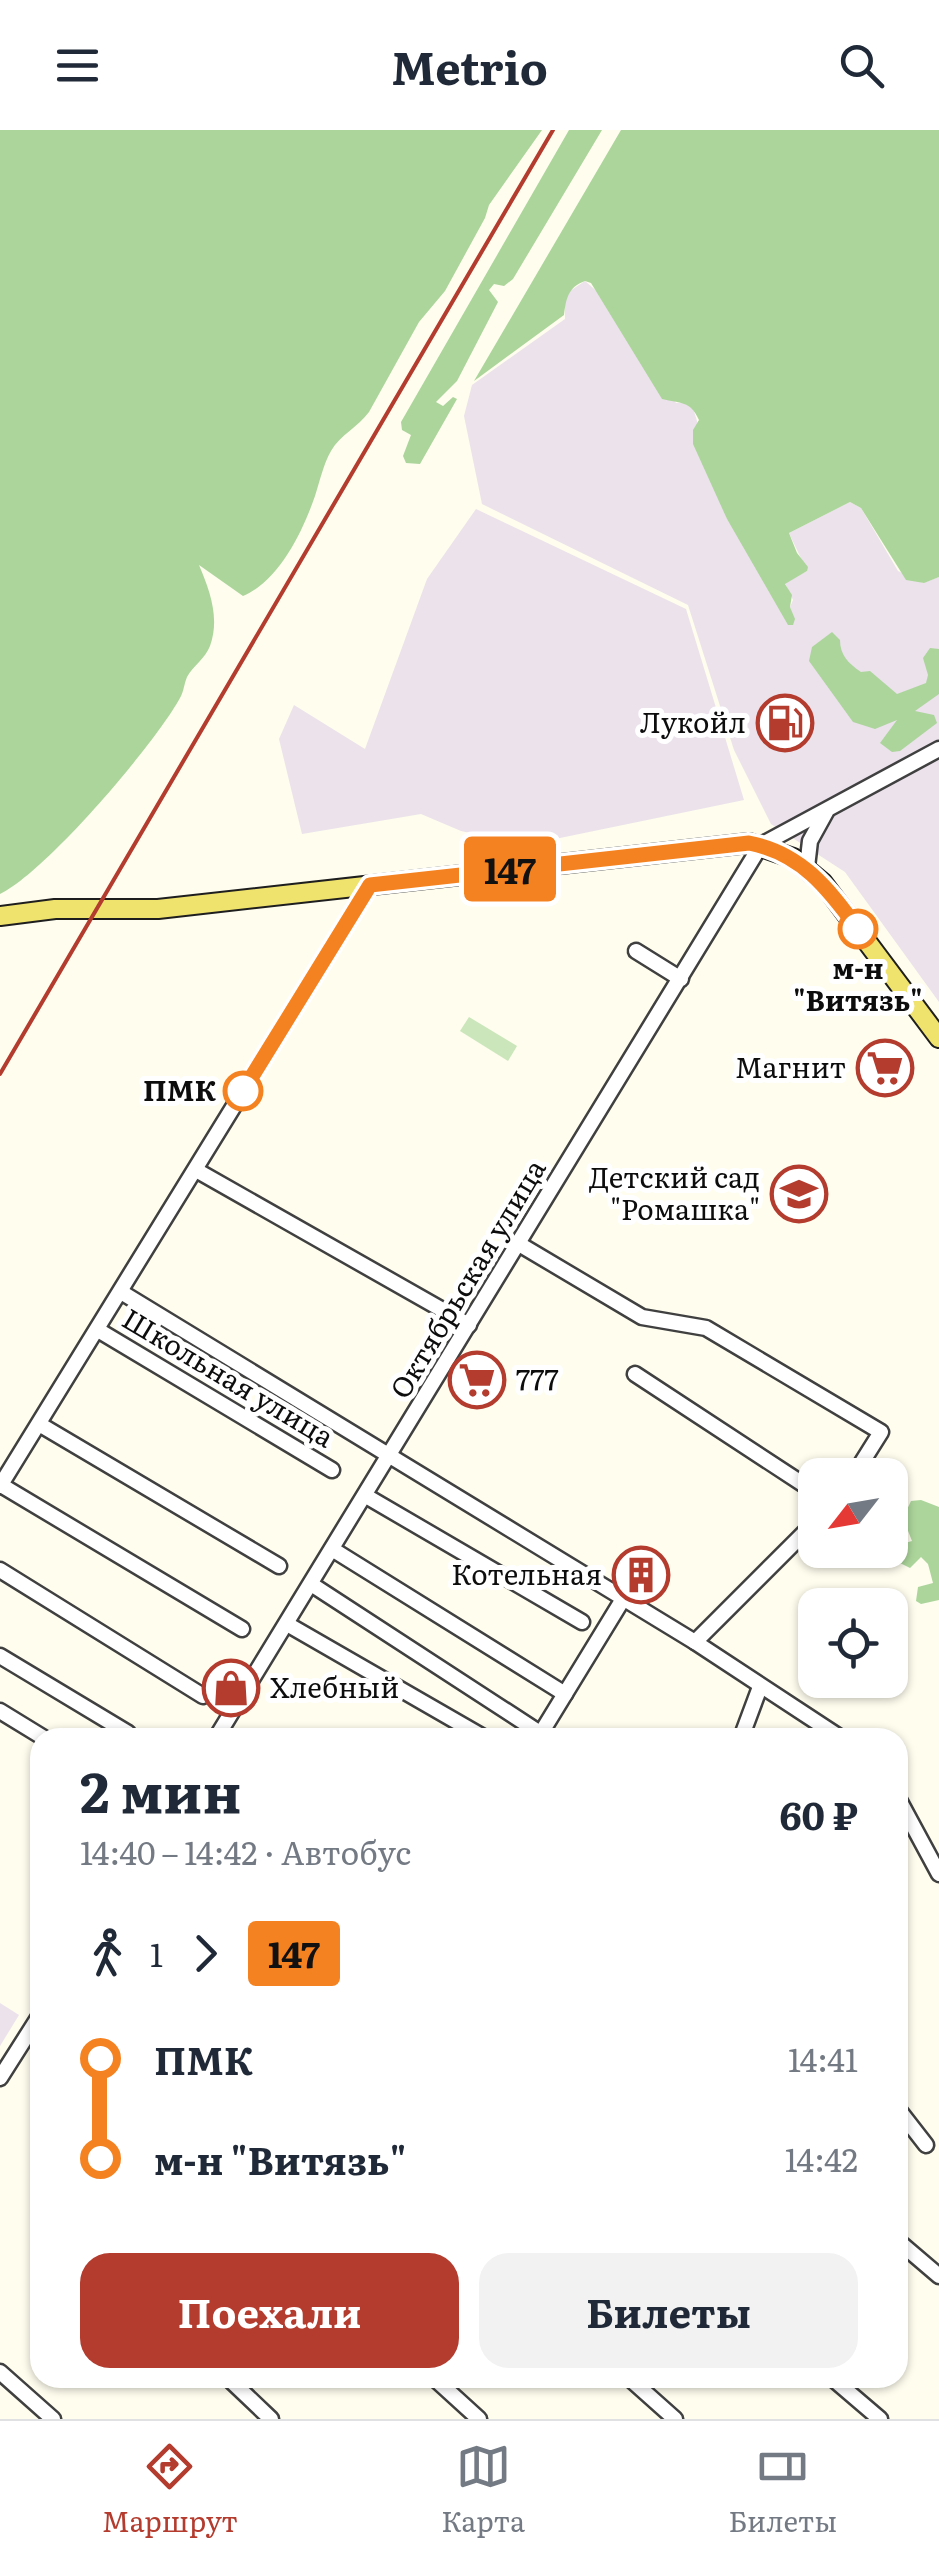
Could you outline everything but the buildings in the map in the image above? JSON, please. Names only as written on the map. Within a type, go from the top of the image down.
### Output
[{"type":"main road","points":[[0,916],[55,909],[139,911],[738,843],[761,845],[807,867],[939,1038]]},
{"type":"street","points":[[761,845],[939,749]]},
{"type":"street","points":[[807,867],[810,841],[826,811]]},
{"type":"street","name":"Октябрьская улица","points":[[222,1728],[761,845]]},
{"type":"street","points":[[242,1630],[0,1485],[370,885]]},
{"type":"street","points":[[636,951],[681,979]]},
{"type":"street","points":[[196,1170],[469,1325]]},
{"type":"street","points":[[519,1244],[642,1317],[706,1328],[881,1432],[865,1458]]},
{"type":"street","points":[[121,1292],[695,1642],[826,1728]]},
{"type":"street","name":"Школьная улица","points":[[98,1330],[332,1470]]},
{"type":"street","points":[[636,1374],[798,1481]]},
{"type":"street","points":[[39,1424],[279,1566]]},
{"type":"street","points":[[366,1496],[582,1622]]},
{"type":"street","points":[[695,1642],[798,1539]]},
{"type":"street","points":[[332,1549],[564,1694]]},
{"type":"street","points":[[0,1570],[203,1696]]},
{"type":"street","points":[[310,1584],[528,1728]]},
{"type":"street","points":[[543,1728],[623,1599]]},
{"type":"street","points":[[287,1624],[469,1728]]},
{"type":"street","points":[[0,1656],[120,1728]]},
{"type":"street","points":[[745,1728],[760,1688]]},
{"type":"street","points":[[0,1711],[30,1729]]},
{"type":"street","points":[[908,1817],[939,1874]]},
{"type":"street","points":[[0,2078],[30,2031]]},
{"type":"street","points":[[908,2122],[926,2145]]},
{"type":"street","points":[[908,2250],[939,2276]]},
{"type":"street","points":[[0,2372],[54,2419]]},
{"type":"street","points":[[238,2388],[270,2419]]},
{"type":"street","points":[[445,2388],[479,2419]]},
{"type":"street","points":[[640,2388],[674,2419]]},
{"type":"street","points":[[844,2388],[880,2419]]},
{"type":"shaded area","points":[[585,281],[600,294],[676,403],[687,402],[693,408],[727,519],[794,619],[790,607],[793,600],[785,583],[807,571],[789,533],[850,502],[861,508],[898,571],[923,583],[939,577],[939,1002],[845,872],[771,824],[734,750],[688,605],[482,504],[464,416],[472,385],[565,319],[565,300],[570,291]]},
{"type":"shaded area","points":[[476,509],[686,609],[744,800],[526,845],[461,831],[421,814],[302,834],[279,739],[294,705],[365,749],[427,579]]},
{"type":"shaded area","points":[[0,2003],[19,2015],[0,2046]]},
{"type":"green space","points":[[0,130],[542,130],[489,205],[445,291],[419,322],[369,412],[331,451],[304,524],[288,554],[268,579],[243,596],[199,565],[212,605],[213,636],[208,651],[187,677],[180,698],[98,805],[44,861],[0,894]]},
{"type":"green space","points":[[569,130],[602,130],[513,279],[504,286],[494,284],[489,290],[498,302],[457,381],[436,402],[443,406],[453,397],[457,399],[420,464],[406,463],[403,456],[411,435],[402,430],[401,422]]},
{"type":"green space","points":[[621,130],[939,130],[939,577],[924,583],[906,580],[861,508],[850,502],[789,533],[808,567],[785,584],[792,595],[790,607],[795,619],[793,625],[788,625],[727,519],[693,444],[693,430],[699,420],[696,414],[684,404],[662,399],[591,283],[585,281],[571,290],[564,315],[474,381]]},
{"type":"green space","points":[[832,632],[852,665],[861,672],[870,671],[897,694],[926,683],[923,658],[930,648],[939,649],[939,694],[915,711],[934,715],[937,723],[900,751],[892,752],[880,743],[897,720],[875,729],[853,722],[809,661],[812,647]]},
{"type":"green space","points":[[469,1017],[517,1046],[508,1061],[460,1031]]},
{"type":"green space","points":[[921,1500],[939,1507],[939,1600],[921,1604],[916,1601],[918,1587],[933,1583],[928,1564],[921,1557],[908,1567],[911,1501]]},
{"type":"railway","points":[[0,1074],[553,130]]},
{"type":"bus line","name":"147","points":[[243,1091],[370,885],[749,843],[781,852],[807,867],[858,929]]},
{"type":"place","name":"Лукойл","points":[[785,723]]},
{"type":"place","name":"м-н \"Витязь\"","points":[[858,929]]},
{"type":"place","name":"Магнит","points":[[885,1068]]},
{"type":"place","name":"ПМК","points":[[243,1091]]},
{"type":"place","name":"Детский сад \"Ромашка\"","points":[[799,1194]]},
{"type":"place","name":"777","points":[[477,1380]]},
{"type":"place","name":"Котельная","points":[[641,1575]]},
{"type":"place","name":"Хлебный","points":[[231,1688]]}]
